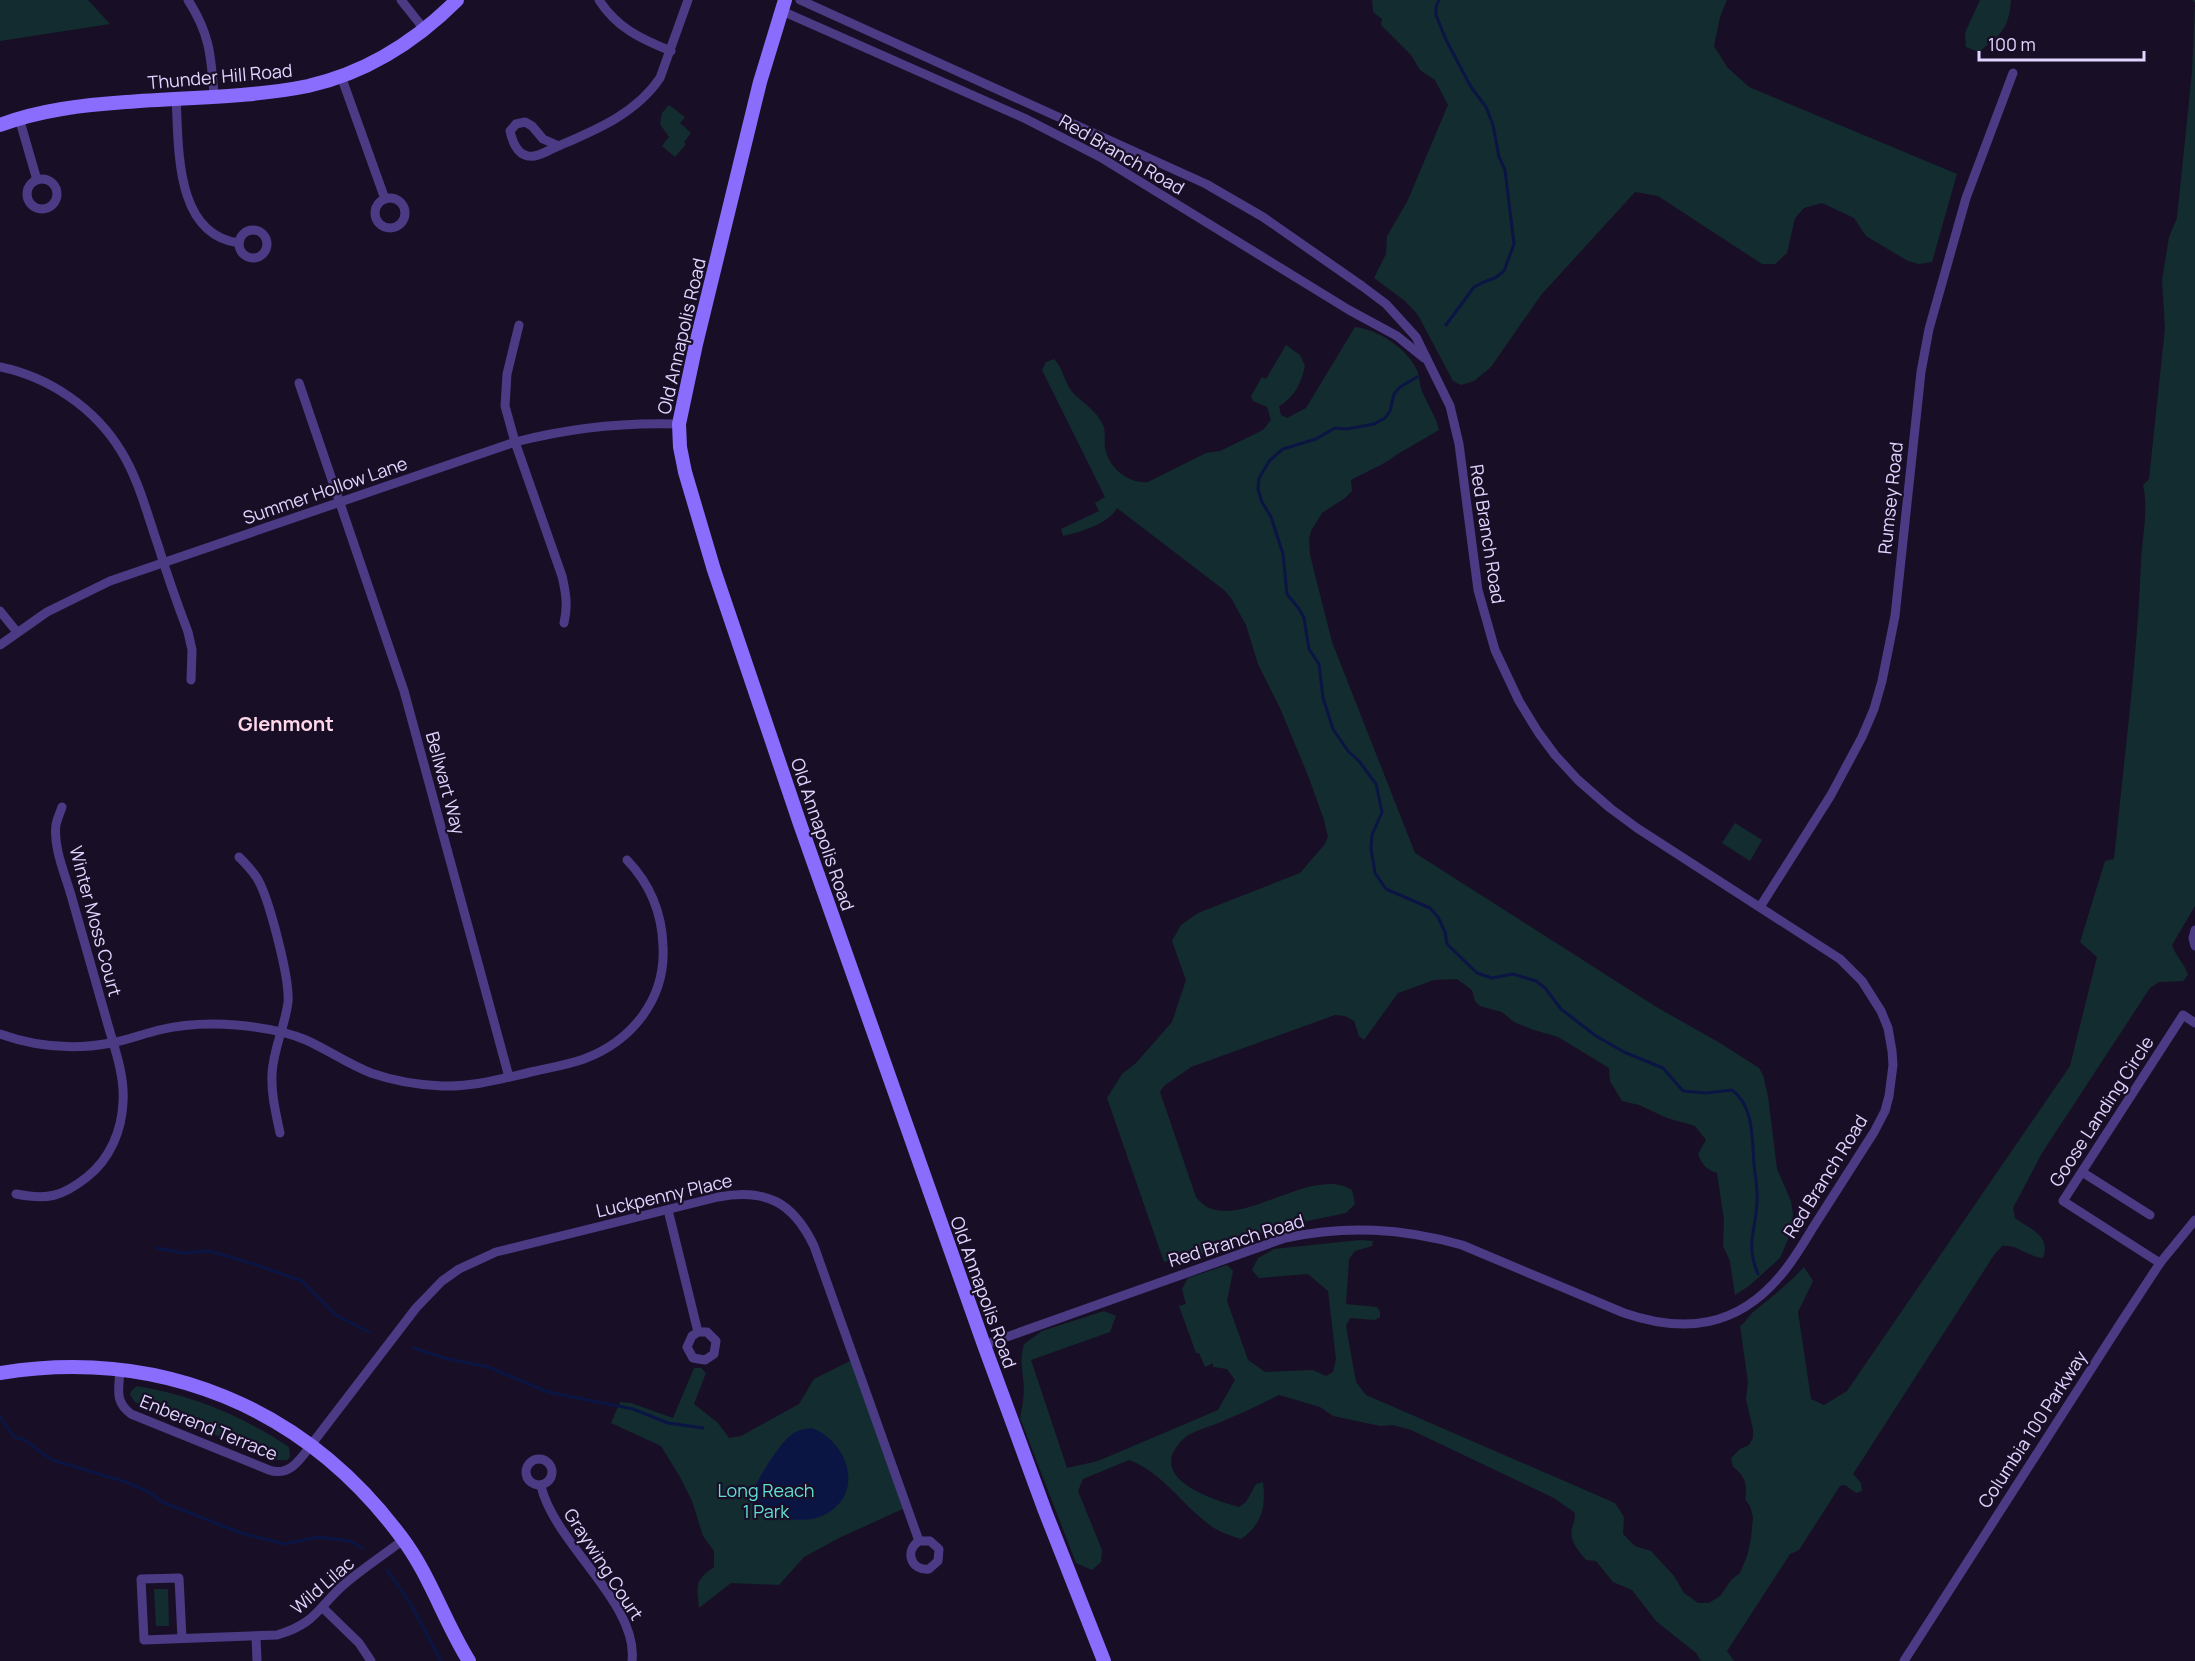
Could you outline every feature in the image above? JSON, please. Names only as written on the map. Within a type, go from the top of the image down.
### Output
[{"type":"main road","name":"Thunder Hill Road","points":[[0,125],[19,118],[77,107],[272,92],[310,85],[340,76],[387,55],[424,29],[457,0]]},
{"type":"main road","name":"Old Annapolis Road","points":[[784,5],[760,82],[696,344],[679,424],[680,447],[685,472],[736,638],[984,1345],[1045,1511],[1104,1661]]},
{"type":"main road","points":[[0,1373],[72,1366],[120,1370],[182,1381],[218,1393],[251,1408],[311,1445],[340,1468],[363,1491],[403,1540],[421,1568],[457,1643],[469,1661]]},
{"type":"street","points":[[188,0],[205,30],[210,46],[214,95]]},
{"type":"street","points":[[400,0],[424,29]]},
{"type":"street","points":[[599,0],[607,13],[628,32],[671,51]]},
{"type":"street","points":[[559,146],[543,138],[525,122],[516,124],[510,131],[518,149],[527,156],[533,156],[559,146],[602,127],[641,101],[660,78],[688,0]]},
{"type":"street","name":"Red Branch Road","points":[[800,0],[1206,184],[1263,217],[1386,304],[1416,337],[1450,406],[1456,429],[1478,590],[1486,624],[1519,701],[1555,755],[1578,780],[1610,808],[1637,828],[1840,959],[1872,993],[1888,1029],[1893,1065],[1885,1111],[1874,1132],[1782,1275],[1756,1300],[1712,1321],[1688,1325],[1648,1322],[1462,1245],[1426,1236],[1366,1228],[1309,1233],[1285,1238],[984,1345]]},
{"type":"street","name":"Red Branch Road","points":[[784,5],[1024,118],[1100,157],[1349,310],[1397,336],[1427,361]]},
{"type":"street","name":"Rumsey Road","points":[[1760,907],[1831,795],[1862,737],[1876,700],[1895,616],[1919,393],[1929,329],[1965,198],[2013,73]]},
{"type":"street","points":[[340,76],[385,199]]},
{"type":"street","points":[[176,98],[183,183],[191,207],[209,230],[219,238],[239,243]]},
{"type":"street","points":[[19,118],[37,180]]},
{"type":"street","points":[[519,325],[505,390],[505,406],[515,442],[562,576],[567,611],[564,622]]},
{"type":"street","points":[[0,367],[40,379],[64,393],[89,413],[110,435],[121,452],[139,488],[188,632],[192,650],[191,680]]},
{"type":"street","name":"Bellwart Way","points":[[299,383],[404,691],[509,1077]]},
{"type":"street","name":"Summer Hollow Lane","points":[[0,645],[46,612],[86,591],[515,442],[584,427],[639,423],[679,424]]},
{"type":"street","points":[[0,611],[17,632]]},
{"type":"street","name":"Winter Moss Court","points":[[16,1194],[38,1198],[64,1193],[92,1174],[103,1162],[116,1137],[121,1121],[123,1087],[113,1043],[60,857],[56,824],[62,807]]},
{"type":"street","points":[[239,857],[258,880],[285,968],[288,987],[288,1003],[272,1073],[272,1094],[280,1133]]},
{"type":"street","points":[[0,1034],[43,1045],[88,1046],[113,1043],[184,1026],[235,1024],[305,1040],[370,1072],[410,1083],[464,1086],[581,1060],[598,1054],[628,1033],[642,1019],[651,1004],[662,971],[663,935],[655,903],[649,888],[627,860]]},
{"type":"street","points":[[2195,930],[2193,938],[2195,946]]},
{"type":"street","name":"Goose Landing Circle","points":[[2160,1263],[2063,1201],[2183,1015],[2195,1023]]},
{"type":"street","points":[[2082,1172],[2151,1215]]},
{"type":"street","name":"Luckpenny Place","points":[[311,1445],[416,1308],[442,1281],[459,1269],[496,1252],[668,1210],[736,1194],[765,1196],[788,1208],[806,1228],[919,1541]]},
{"type":"street","points":[[668,1210],[698,1332]]},
{"type":"street","name":"Columbia 100 Parkway","points":[[1904,1661],[2160,1263],[2195,1220]]},
{"type":"street","name":"Enberend Terrace","points":[[120,1370],[118,1396],[120,1403],[131,1414],[268,1470],[277,1473],[286,1471],[297,1464],[311,1445]]},
{"type":"street","name":"Graywing Court","points":[[541,1486],[550,1511],[623,1618],[632,1640],[632,1661]]},
{"type":"street","name":"Wild Lilac","points":[[182,1638],[179,1578],[141,1579],[144,1640],[277,1635],[291,1631],[311,1620],[345,1584],[403,1540]]},
{"type":"street","points":[[323,1608],[359,1643],[371,1661]]},
{"type":"street","points":[[256,1637],[257,1661]]},
{"type":"green space","points":[[0,0],[88,0],[110,24],[0,41]]},
{"type":"green space","points":[[1372,0],[1727,0],[1720,17],[1714,46],[1727,67],[1749,87],[1957,174],[1932,262],[1919,264],[1908,261],[1866,236],[1854,218],[1822,203],[1804,208],[1795,218],[1787,253],[1775,264],[1762,264],[1658,196],[1635,192],[1541,295],[1491,367],[1474,381],[1461,385],[1453,381],[1418,315],[1405,301],[1374,278],[1386,254],[1387,236],[1407,202],[1448,105],[1435,80],[1420,70],[1411,55],[1381,25],[1382,19],[1373,12]]},
{"type":"green space","points":[[1980,0],[2011,0],[2003,30],[1979,52],[1966,47],[1965,33]]},
{"type":"green space","points":[[2195,3],[2195,906],[2172,945],[2188,975],[2183,981],[2159,982],[2150,988],[2042,1153],[2013,1208],[2015,1218],[2042,1238],[2045,1250],[2043,1258],[2007,1246],[2002,1246],[1994,1255],[1853,1474],[1861,1483],[1862,1491],[1856,1493],[1845,1485],[1840,1486],[1799,1550],[1790,1554],[1727,1651],[1734,1661],[1701,1661],[1696,1653],[1656,1621],[1632,1590],[1613,1582],[1596,1561],[1586,1560],[1575,1545],[1571,1533],[1575,1513],[1554,1498],[1411,1430],[1333,1416],[1320,1407],[1279,1395],[1190,1434],[1172,1455],[1171,1466],[1184,1483],[1206,1496],[1239,1507],[1246,1502],[1256,1484],[1263,1482],[1264,1500],[1261,1515],[1254,1527],[1241,1539],[1214,1528],[1153,1473],[1129,1460],[1083,1479],[1078,1491],[1102,1550],[1101,1562],[1092,1570],[1076,1563],[1020,1418],[1024,1393],[1022,1354],[1024,1344],[1042,1331],[1104,1311],[1116,1316],[1110,1332],[1031,1360],[1067,1468],[1098,1461],[1218,1410],[1235,1380],[1227,1369],[1213,1367],[1213,1363],[1205,1367],[1199,1353],[1196,1353],[1179,1306],[1186,1304],[1182,1289],[1188,1278],[1227,1265],[1233,1271],[1227,1301],[1248,1360],[1265,1372],[1313,1370],[1326,1376],[1333,1372],[1336,1359],[1328,1291],[1308,1274],[1259,1278],[1252,1270],[1258,1258],[1274,1249],[1360,1240],[1373,1241],[1372,1246],[1355,1251],[1349,1259],[1346,1304],[1377,1307],[1380,1317],[1375,1320],[1350,1318],[1346,1326],[1356,1382],[1366,1395],[1615,1503],[1624,1517],[1623,1534],[1635,1546],[1651,1551],[1674,1576],[1684,1593],[1698,1603],[1709,1603],[1720,1596],[1732,1579],[1740,1573],[1751,1539],[1753,1517],[1745,1499],[1745,1481],[1733,1467],[1731,1458],[1740,1449],[1749,1445],[1753,1438],[1753,1429],[1746,1399],[1748,1382],[1740,1326],[1804,1267],[1813,1281],[1798,1312],[1811,1399],[1824,1405],[1847,1391],[2070,1066],[2097,957],[2080,942],[2105,861],[2114,859],[2136,637],[2145,514],[2143,485],[2149,479],[2165,328],[2162,280],[2169,237],[2177,218],[2192,72]]},
{"type":"green space","points":[[669,105],[685,117],[680,123],[691,133],[684,142],[686,144],[675,157],[662,146],[669,137],[660,124],[662,113]]},
{"type":"green space","points":[[1355,327],[1390,340],[1411,360],[1439,430],[1351,480],[1352,491],[1322,513],[1311,531],[1310,555],[1332,642],[1415,853],[1658,1008],[1759,1068],[1768,1096],[1777,1169],[1791,1201],[1793,1214],[1791,1232],[1780,1258],[1749,1286],[1735,1295],[1730,1261],[1723,1246],[1724,1220],[1717,1173],[1705,1166],[1698,1154],[1706,1140],[1695,1126],[1622,1101],[1610,1081],[1609,1068],[1558,1037],[1514,1022],[1502,1012],[1480,1006],[1475,1001],[1472,990],[1457,979],[1434,980],[1398,993],[1364,1040],[1359,1036],[1354,1021],[1345,1016],[1335,1015],[1191,1067],[1164,1086],[1160,1092],[1196,1197],[1210,1208],[1228,1211],[1249,1207],[1314,1186],[1334,1184],[1352,1190],[1355,1204],[1346,1213],[1279,1227],[1175,1263],[1172,1260],[1164,1262],[1107,1098],[1122,1074],[1136,1063],[1172,1022],[1186,980],[1172,941],[1181,925],[1198,913],[1300,873],[1325,844],[1328,837],[1309,778],[1280,708],[1258,664],[1246,625],[1224,590],[1117,508],[1101,523],[1063,536],[1061,529],[1099,511],[1095,503],[1105,497],[1042,370],[1046,362],[1054,359],[1072,391],[1100,420],[1104,428],[1107,455],[1115,468],[1133,480],[1148,482],[1206,453],[1220,451],[1263,430],[1271,420],[1267,407],[1253,401],[1251,396],[1262,377],[1266,379],[1286,345],[1300,355],[1305,366],[1296,389],[1279,406],[1281,415],[1287,418],[1306,408]]},
{"type":"green space","points":[[1735,823],[1762,840],[1750,861],[1722,843]]},
{"type":"green space","name":"Long Reach 1 Park","points":[[854,1359],[907,1507],[839,1538],[804,1557],[779,1585],[731,1583],[699,1608],[698,1584],[703,1576],[714,1567],[714,1551],[703,1536],[692,1501],[661,1446],[611,1423],[620,1402],[631,1403],[673,1418],[694,1368],[701,1368],[706,1373],[694,1404],[718,1423],[729,1438],[741,1436],[799,1404],[814,1379]]},
{"type":"green space","points":[[137,1386],[197,1401],[235,1416],[289,1447],[290,1457],[287,1460],[277,1460],[135,1402],[130,1395]]},
{"type":"green space","points":[[154,1589],[168,1589],[169,1626],[156,1626]]},
{"type":"shaded area","points":[[812,1428],[835,1444],[842,1455],[847,1468],[846,1493],[838,1505],[817,1518],[786,1519],[759,1513],[753,1506],[752,1497],[768,1464],[791,1435]]},
{"type":"waterway","points":[[1439,0],[1436,15],[1446,40],[1471,87],[1486,107],[1493,125],[1499,157],[1505,170],[1514,244],[1504,271],[1495,278],[1474,287],[1446,325]]},
{"type":"waterway","points":[[1417,377],[1400,387],[1394,394],[1390,411],[1385,418],[1374,424],[1347,429],[1335,428],[1316,439],[1283,449],[1270,460],[1259,478],[1258,489],[1262,502],[1271,517],[1283,554],[1287,594],[1304,618],[1309,649],[1319,664],[1323,698],[1333,729],[1376,784],[1382,812],[1372,835],[1371,848],[1375,873],[1386,889],[1430,908],[1438,917],[1445,932],[1447,944],[1477,973],[1492,978],[1513,974],[1536,981],[1545,988],[1561,1009],[1596,1036],[1624,1052],[1663,1068],[1683,1091],[1706,1093],[1732,1090],[1739,1097],[1748,1114],[1752,1134],[1757,1187],[1752,1253],[1758,1274]]},
{"type":"waterway","points":[[157,1248],[183,1253],[209,1251],[302,1281],[336,1315],[369,1332]]},
{"type":"waterway","points":[[414,1348],[444,1358],[488,1367],[548,1392],[633,1409],[668,1423],[703,1428]]},
{"type":"waterway","points":[[0,1417],[14,1437],[23,1439],[52,1460],[126,1482],[149,1492],[162,1502],[241,1533],[285,1544],[318,1537],[350,1541],[363,1548]]},
{"type":"waterway","points":[[387,1570],[410,1603],[441,1661]]},
{"type":"district","name":"Glenmont","points":[[286,723]]}]
